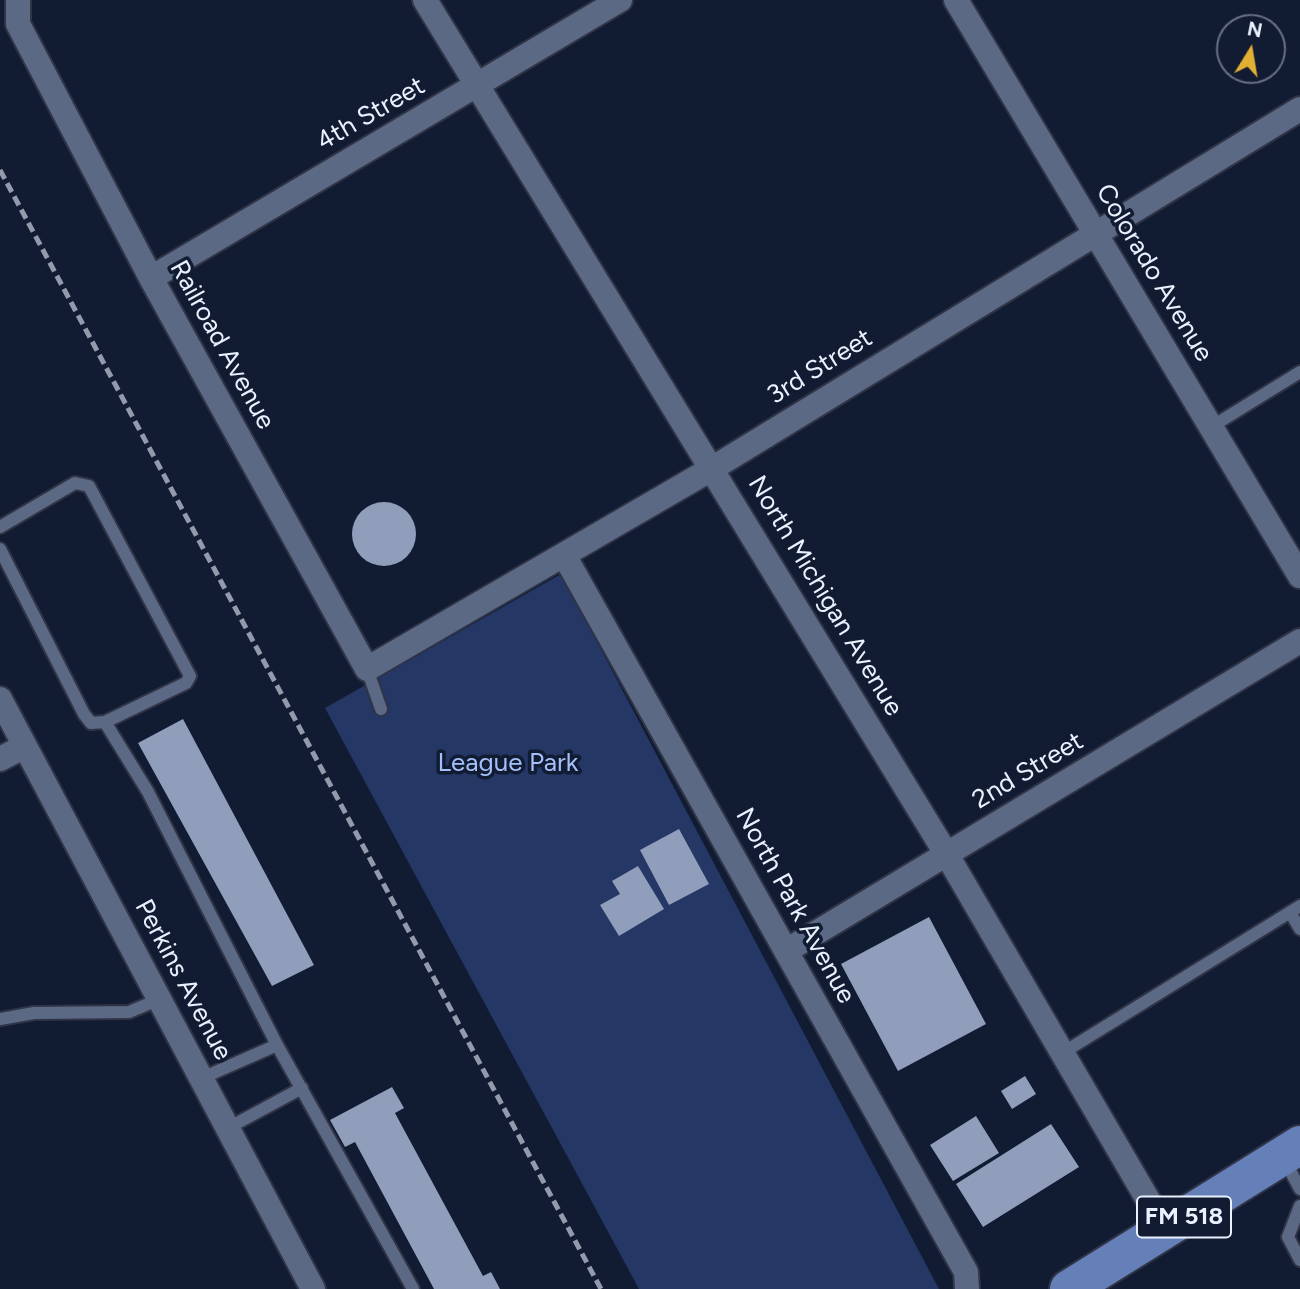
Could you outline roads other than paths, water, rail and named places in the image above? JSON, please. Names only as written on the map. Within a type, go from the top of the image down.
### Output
[{"type":"main road","name":"FM 518","points":[[1069,1289],[1291,1150]]},
{"type":"street","name":"North Michigan Avenue","points":[[425,0],[947,855],[1165,1229]]},
{"type":"street","name":"4th Street","points":[[150,278],[620,0]]},
{"type":"street","name":"Colorado Avenue","points":[[956,0],[1300,576]]},
{"type":"street","name":"Railroad Avenue","points":[[18,4],[18,24],[150,278],[367,669]]},
{"type":"street","name":"3rd Street","points":[[367,669],[713,468],[1300,109]]},
{"type":"street","name":"North Park Avenue","points":[[564,555],[966,1272],[967,1289]]},
{"type":"street","name":"2nd Street","points":[[786,951],[1300,641]]},
{"type":"street","name":"Perkins Avenue","points":[[0,699],[313,1289]]},
{"type":"street","points":[[0,759],[25,746]]},
{"type":"lane","points":[[1211,427],[1300,372]]},
{"type":"lane","points":[[0,527],[75,483],[89,486],[190,676],[186,683],[105,722],[91,723],[0,549]]},
{"type":"lane","name":"Railroad Avenue","points":[[367,669],[381,709]]},
{"type":"lane","points":[[105,722],[148,792],[277,1045],[413,1289]]},
{"type":"lane","points":[[1064,1052],[1295,909],[1300,929]]},
{"type":"lane","points":[[0,1019],[34,1013],[129,1012],[160,999]]},
{"type":"lane","points":[[202,1078],[277,1045]]},
{"type":"lane","points":[[228,1128],[302,1088]]},
{"type":"lane","points":[[1291,1150],[1300,1189]]},
{"type":"lane","points":[[1300,1206],[1288,1237],[1300,1261]]},
{"type":"railway","points":[[0,170],[601,1289]]},
{"type":"park label","name":"League Park","points":[[508,763]]}]
